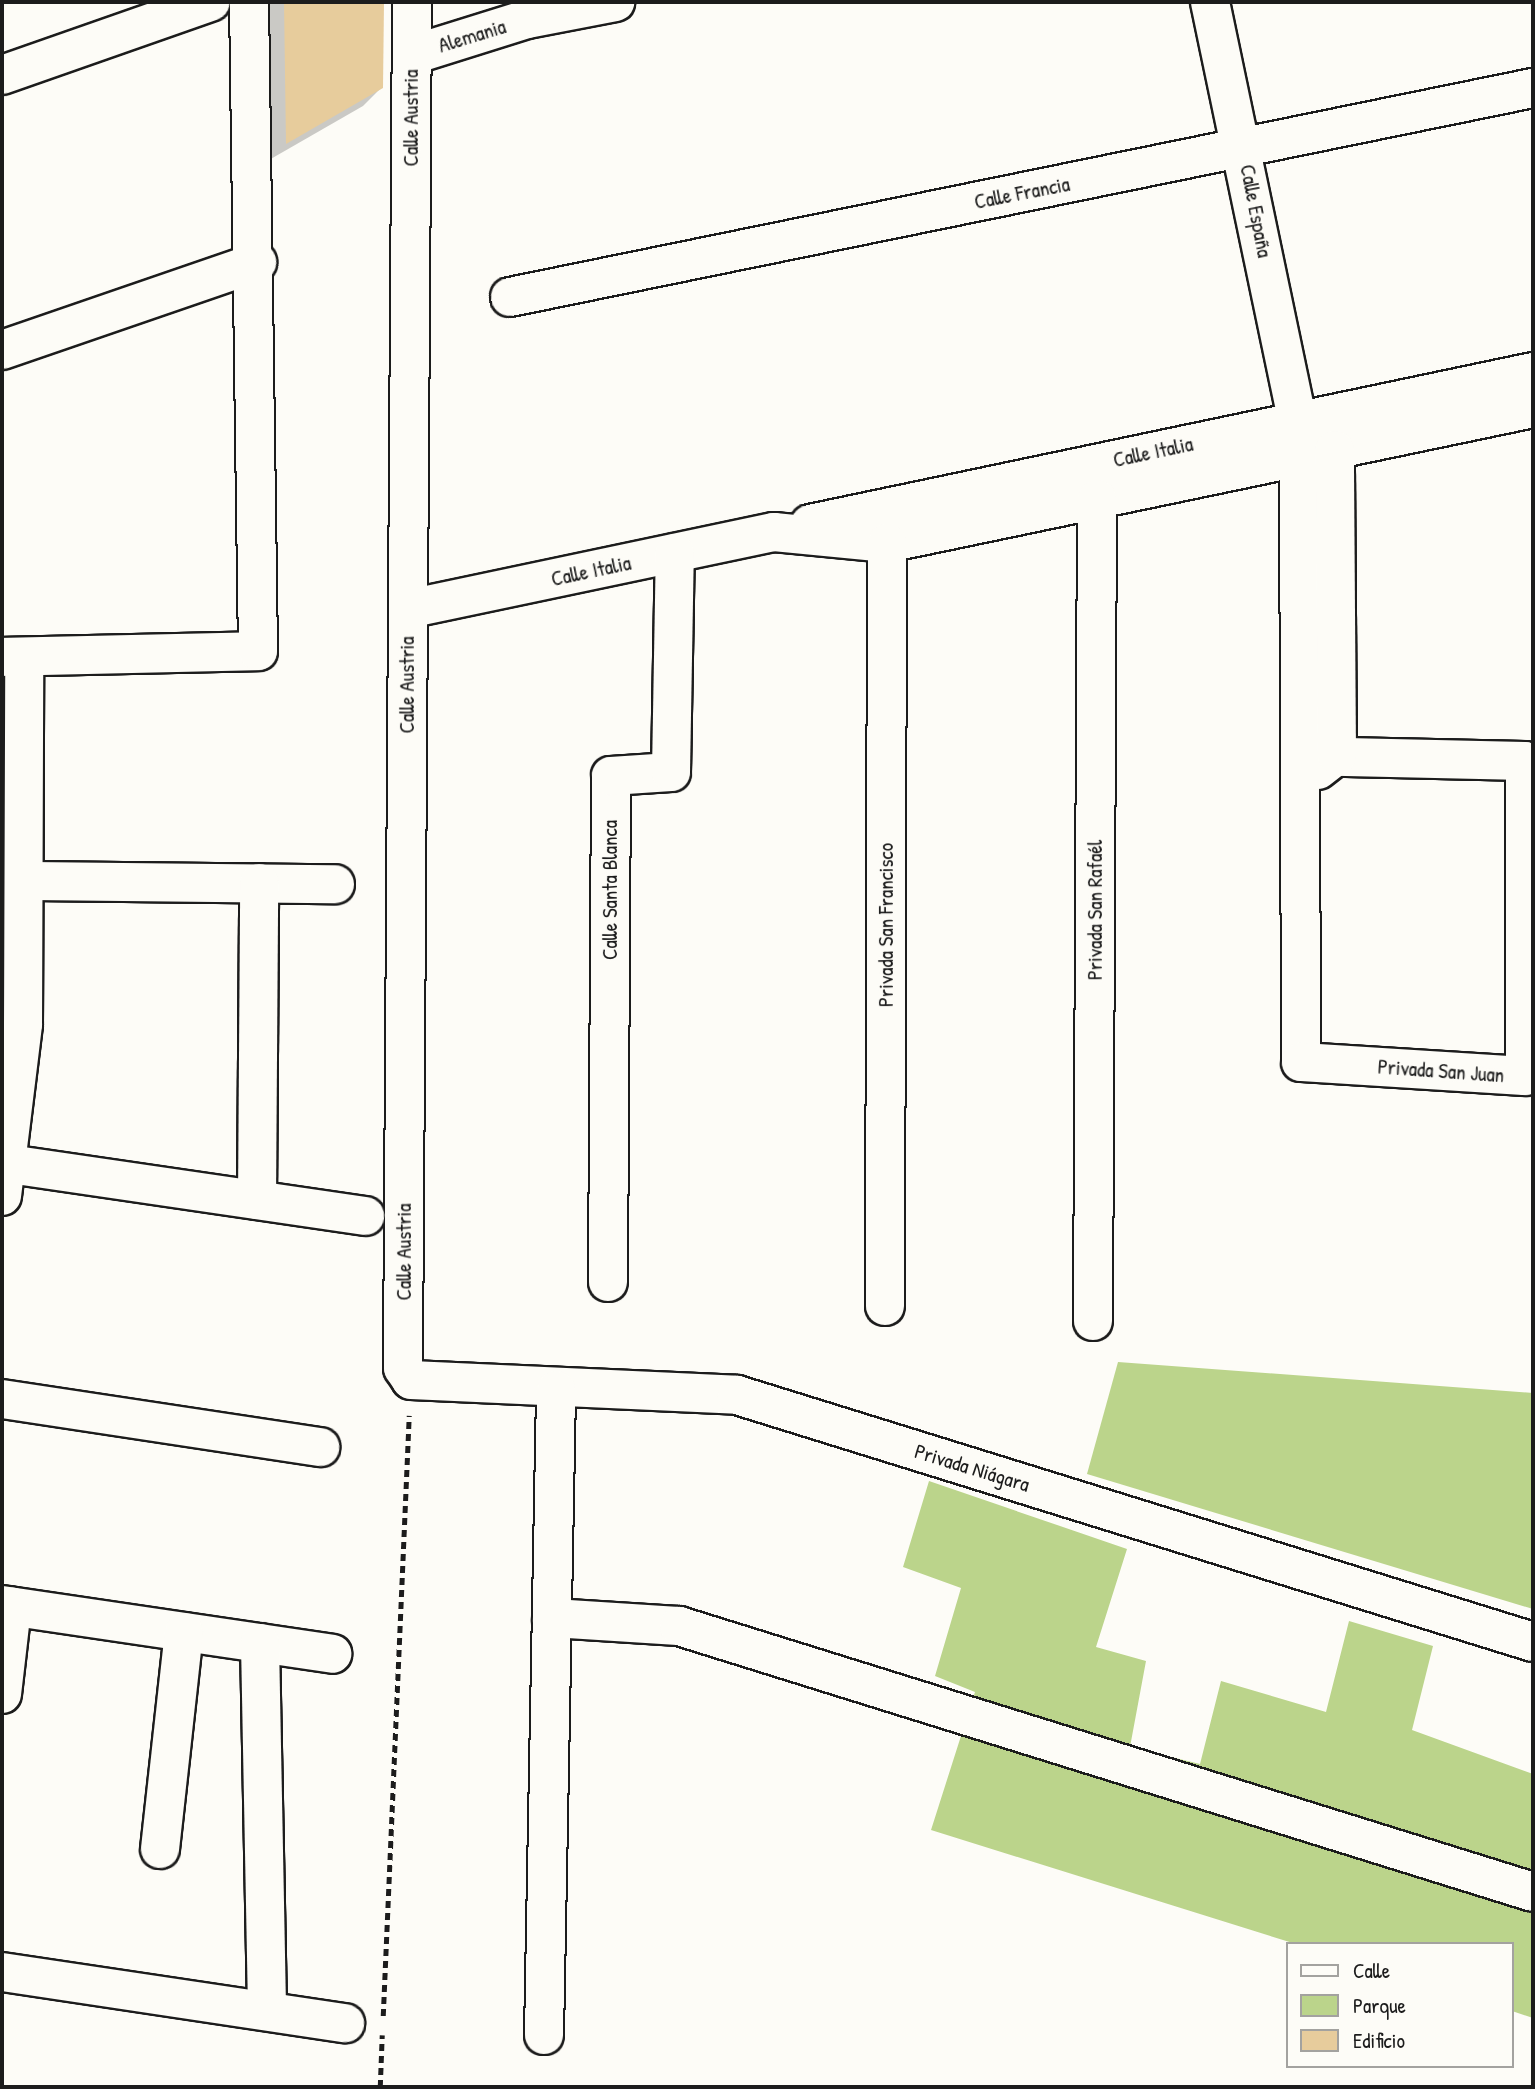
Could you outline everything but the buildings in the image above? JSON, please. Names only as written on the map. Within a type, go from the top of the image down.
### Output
[{"type":"street","points":[[2,75],[211,2]]},
{"type":"street","points":[[249,2],[257,262],[258,652],[13,657],[27,881],[23,1024],[3,1174],[257,1200],[365,1216]]},
{"type":"street","name":"Calle Austria","points":[[407,1374],[412,2]]},
{"type":"street","name":"Alemania","points":[[412,55],[527,19],[615,2]]},
{"type":"street","name":"Calle España","points":[[1210,2],[1311,443]]},
{"type":"street","name":"Calle Francia","points":[[510,297],[1533,88]]},
{"type":"street","points":[[2,349],[257,262]]},
{"type":"street","name":"Calle Italia","points":[[774,532],[887,543],[1097,499],[1311,443],[1533,372]]},
{"type":"street","name":"Calle Italia","points":[[408,609],[774,532],[1533,408]]},
{"type":"street","name":"Privada San Juan","points":[[1311,443],[1313,765],[1301,1062],[1525,1076],[1525,761],[1313,765]]},
{"type":"street","name":"Privada San Rafaél","points":[[1093,1321],[1097,499]]},
{"type":"street","name":"Privada San Francisco","points":[[885,1306],[887,543]]},
{"type":"street","name":"Calle Santa Blanca","points":[[608,1282],[611,776],[671,772],[675,553]]},
{"type":"street","points":[[27,881],[335,884]]},
{"type":"street","points":[[257,1200],[259,883]]},
{"type":"street","name":"Privada Niágara","points":[[407,1374],[556,1390],[737,1395],[1533,1642]]},
{"type":"street","points":[[544,2035],[556,1390]]},
{"type":"street","points":[[2,1399],[320,1447]]},
{"type":"street","points":[[2,1694],[7,1606],[332,1654]]},
{"type":"street","points":[[552,1618],[679,1626],[1533,1892]]},
{"type":"street","points":[[160,1849],[184,1633]]},
{"type":"street","points":[[260,1643],[267,2011]]},
{"type":"street","points":[[2,1972],[345,2023]]},
{"type":"path","points":[[380,2087],[407,1374]]},
{"type":"green space","points":[[1118,1362],[1533,1393],[1533,1609],[1087,1474]]},
{"type":"green space","points":[[929,1481],[1127,1549],[1096,1647],[1146,1661],[1130,1747],[1200,1764],[1221,1681],[1326,1712],[1349,1621],[1433,1646],[1412,1730],[1533,1774],[1533,2018],[1514,2012],[1514,1942],[1290,1942],[931,1830],[975,1692],[935,1676],[961,1588],[903,1567]]}]
